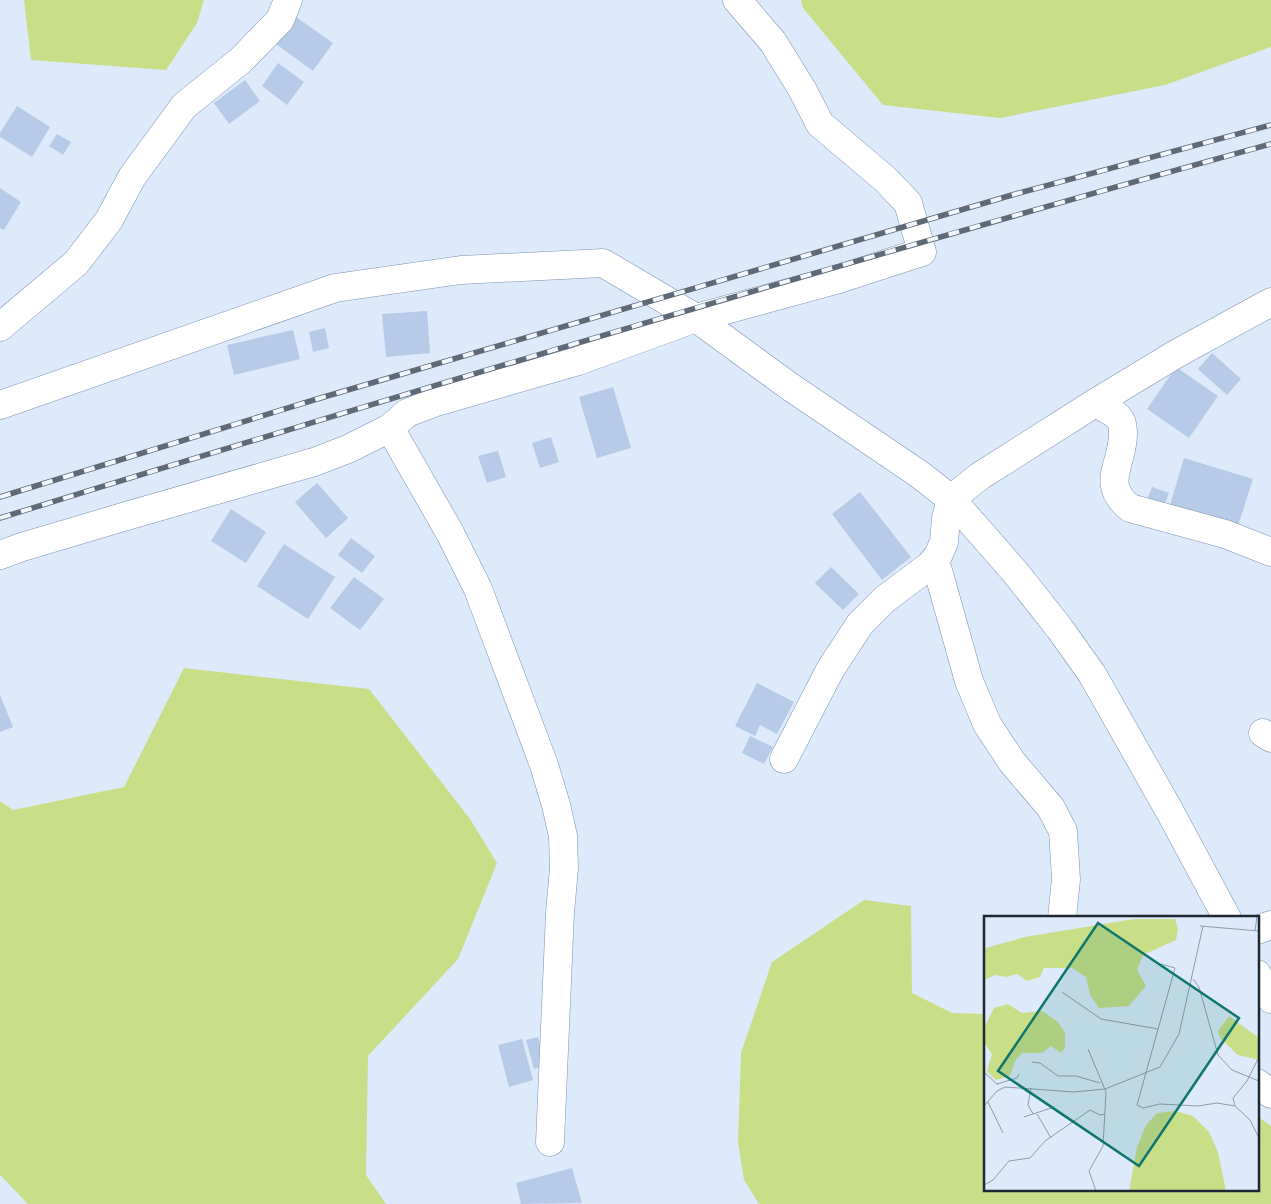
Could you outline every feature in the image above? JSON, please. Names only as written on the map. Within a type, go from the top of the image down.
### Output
[{"type":"street","points":[[0,327],[76,263],[109,220],[132,177],[184,106],[241,60],[280,20],[288,0]]},
{"type":"street","points":[[0,555],[105,522],[314,462],[390,428],[407,414],[421,408],[578,361],[696,318],[839,279],[922,252],[908,203],[885,179],[820,124],[802,89],[772,42],[737,0]]},
{"type":"street","points":[[0,405],[335,288],[461,270],[603,263],[696,318],[789,386],[919,474],[951,499],[1015,572],[1060,629],[1092,674],[1169,810],[1226,916]]},
{"type":"street","points":[[784,760],[830,670],[860,624],[885,599],[938,556],[944,542],[946,518],[951,499],[980,476],[1095,403],[1176,354],[1271,302]]},
{"type":"street","points":[[1095,403],[1115,414],[1120,419],[1123,427],[1124,443],[1114,482],[1120,500],[1130,508],[1225,534],[1271,552]]},
{"type":"street","points":[[390,428],[450,534],[478,589],[540,756],[556,805],[562,836],[564,868],[550,1142]]},
{"type":"street","points":[[935,560],[969,681],[987,724],[1012,762],[1051,808],[1063,831],[1066,879],[1062,916]]},
{"type":"street","points":[[1258,930],[1271,925]]},
{"type":"street","points":[[1258,976],[1271,999]]},
{"type":"street","points":[[1258,1083],[1271,1094]]},
{"type":"green space","points":[[24,0],[204,0],[197,23],[166,70],[31,60]]},
{"type":"green space","points":[[801,0],[1271,0],[1271,47],[1165,85],[1000,118],[883,105],[803,8]]},
{"type":"green space","points":[[184,668],[369,689],[470,819],[497,863],[458,959],[368,1056],[366,1175],[386,1204],[28,1204],[0,1175],[0,801],[13,810],[124,787]]},
{"type":"green space","points":[[864,900],[911,906],[912,993],[952,1013],[984,1014],[984,1192],[1258,1192],[1258,1117],[1271,1126],[1271,1204],[759,1204],[744,1180],[738,1142],[741,1053],[772,962]]},
{"type":"building","points":[[296,17],[333,43],[313,71],[276,44]]},
{"type":"building","points":[[278,63],[304,82],[287,105],[262,86]]},
{"type":"building","points":[[245,80],[260,101],[229,124],[214,103]]},
{"type":"building","points":[[17,106],[50,127],[32,157],[0,137],[0,133]]},
{"type":"building","points":[[57,134],[71,142],[63,155],[49,146]]},
{"type":"building","points":[[0,188],[21,202],[4,230],[0,228]]},
{"type":"building","points":[[427,311],[430,353],[386,357],[382,314]]},
{"type":"building","points":[[325,328],[329,348],[313,352],[309,332]]},
{"type":"building","points":[[293,330],[300,359],[234,375],[227,345]]},
{"type":"building","points":[[1212,353],[1241,379],[1227,395],[1198,369]]},
{"type":"building","points":[[1176,367],[1218,396],[1189,438],[1147,409]]},
{"type":"building","points":[[613,387],[631,448],[597,458],[579,397]]},
{"type":"building","points":[[551,437],[559,462],[540,468],[532,443]]},
{"type":"building","points":[[498,451],[506,477],[487,483],[478,456]]},
{"type":"building","points":[[1184,458],[1253,479],[1238,526],[1170,505]]},
{"type":"building","points":[[317,483],[348,518],[326,538],[295,502]]},
{"type":"building","points":[[1152,487],[1169,493],[1164,506],[1147,500]]},
{"type":"building","points":[[860,492],[911,557],[882,580],[832,514]]},
{"type":"building","points":[[231,509],[266,532],[246,563],[211,541]]},
{"type":"building","points":[[351,538],[375,556],[362,573],[338,555]]},
{"type":"building","points":[[284,544],[335,577],[308,619],[257,586]]},
{"type":"building","points":[[831,567],[859,594],[843,610],[815,583]]},
{"type":"building","points":[[354,577],[384,599],[360,630],[330,608]]},
{"type":"building","points":[[757,683],[794,702],[777,734],[760,725],[755,736],[735,726]]},
{"type":"building","points":[[0,695],[13,727],[0,732]]},
{"type":"building","points":[[750,736],[773,747],[764,764],[742,753]]},
{"type":"building","points":[[538,1037],[546,1065],[534,1069],[526,1040]]},
{"type":"building","points":[[522,1039],[533,1080],[509,1087],[498,1045]]},
{"type":"building","points":[[572,1168],[582,1203],[521,1204],[516,1183]]},
{"type":"railway","points":[[0,497],[317,399],[1012,195],[1271,125]]},
{"type":"railway","points":[[0,518],[634,326],[1111,188],[1271,144]]}]
